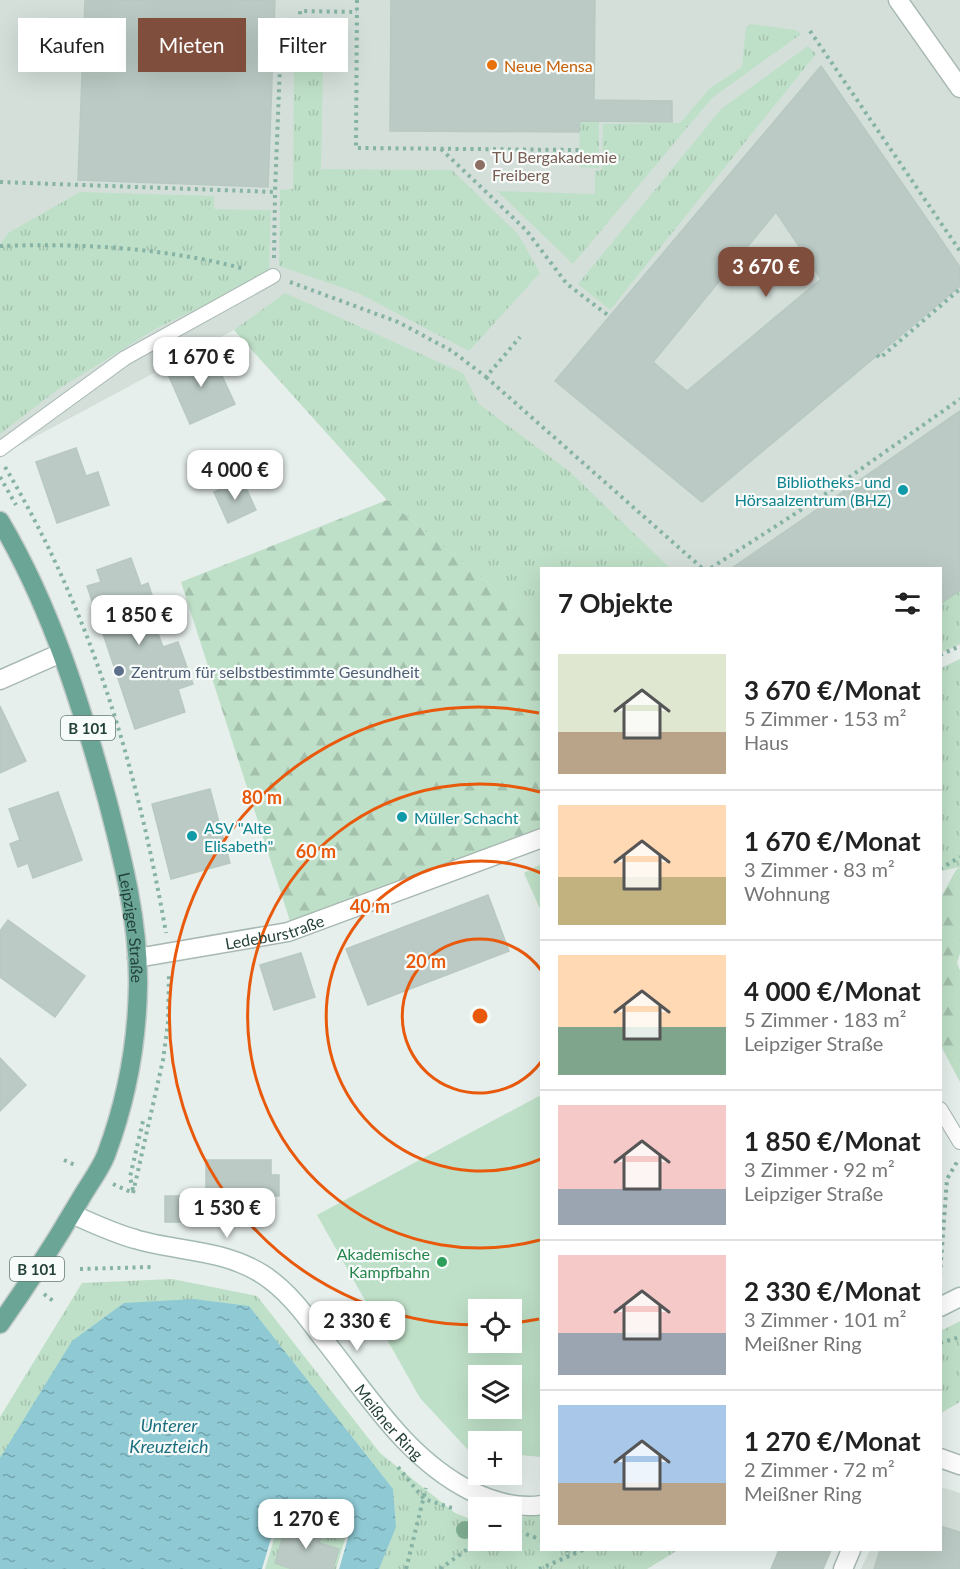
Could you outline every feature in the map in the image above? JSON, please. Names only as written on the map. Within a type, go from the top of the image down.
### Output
[{"type":"main road","name":"Leipziger Straße","points":[[0,521],[21,556],[61,653],[86,722],[117,836],[128,888],[137,958],[136,1014],[130,1068],[105,1157],[72,1214],[0,1324]]},
{"type":"street","points":[[898,0],[960,88]]},
{"type":"street","points":[[0,680],[61,653]]},
{"type":"street","name":"Ledeburstraße","points":[[137,958],[288,932],[540,838]]},
{"type":"street","name":"Meißner Ring","points":[[72,1214],[136,1239],[212,1253],[262,1274],[286,1293],[404,1441],[430,1466],[449,1480],[489,1500],[516,1505],[540,1505]]},
{"type":"street","points":[[942,1306],[960,1297]]},
{"type":"street","points":[[942,1459],[960,1465]]},
{"type":"street","points":[[843,1569],[851,1551]]},
{"type":"lane","points":[[0,449],[125,358],[273,276]]},
{"type":"lane","points":[[942,1112],[960,1142]]},
{"type":"path","points":[[357,0],[356,148],[579,150]]},
{"type":"path","points":[[300,18],[300,11],[357,12]]},
{"type":"path","points":[[810,31],[960,251]]},
{"type":"path","points":[[273,276],[280,72]]},
{"type":"path","points":[[441,148],[526,230],[567,284],[609,316]]},
{"type":"path","points":[[0,182],[275,192]]},
{"type":"path","points":[[0,246],[46,244],[130,250],[222,263],[273,276],[398,322],[452,351],[486,377],[701,567]]},
{"type":"path","points":[[877,355],[880,358],[960,289]]},
{"type":"path","points":[[486,377],[520,337]]},
{"type":"path","points":[[713,567],[824,495],[960,399]]},
{"type":"path","points":[[0,458],[64,576],[96,656]]},
{"type":"path","points":[[942,654],[960,646]]},
{"type":"path","points":[[942,868],[960,857]]},
{"type":"path","points":[[942,1248],[947,1179],[954,1164],[960,1160]]},
{"type":"path","points":[[80,1269],[160,1267]]},
{"type":"path","points":[[942,1342],[960,1337]]},
{"type":"path","points":[[406,1569],[430,1466]]},
{"type":"path","points":[[522,1533],[540,1539]]},
{"type":"path","points":[[440,1569],[468,1549]]},
{"type":"path","points":[[569,1551],[576,1553]]},
{"type":"path","points":[[539,1569],[581,1551]]},
{"type":"shaded area","name":"TU Bergakademie Freiberg","points":[[0,0],[960,0],[960,645],[942,653],[942,567],[540,567],[540,626],[387,500],[234,330],[5,453],[0,449]]},
{"type":"shaded area","points":[[942,1487],[960,1493],[960,1569],[861,1569],[870,1551],[942,1551]]},
{"type":"green space","points":[[751,24],[796,30],[801,34],[712,98],[573,264],[497,191],[595,194],[595,171],[602,170],[603,124],[680,123],[709,89],[742,67],[746,27]]},
{"type":"green space","points":[[808,46],[816,54],[610,310],[578,284],[721,109]]},
{"type":"green space","points":[[294,72],[323,72],[321,169],[452,170],[518,234],[540,273],[469,351],[358,293],[279,266],[280,190],[293,189]]},
{"type":"green space","points":[[580,121],[599,121],[599,168],[579,167]]},
{"type":"green space","points":[[80,192],[214,196],[214,209],[271,210],[269,274],[157,328],[57,390],[0,434],[0,245],[8,233]]},
{"type":"green space","points":[[285,293],[463,373],[479,404],[569,471],[669,567],[540,567],[540,626],[387,500],[234,330]]},
{"type":"green space","points":[[387,500],[540,626],[540,827],[504,844],[290,921],[181,582]]},
{"type":"green space","points":[[960,589],[960,643],[942,652],[942,602]]},
{"type":"green space","points":[[960,659],[960,867],[942,871],[942,668]]},
{"type":"green space","points":[[540,865],[540,909],[524,873]]},
{"type":"green space","points":[[960,867],[960,953],[957,963],[960,971],[960,1082],[942,1048],[942,895]]},
{"type":"green space","name":"Akademische Kampfbahn","points":[[540,1096],[540,1457],[522,1455],[522,1431],[468,1431],[468,1450],[420,1398],[317,1215]]},
{"type":"green space","name":"Unterer Kreuzteich","points":[[172,1279],[257,1296],[380,1453],[455,1513],[468,1518],[468,1551],[522,1551],[522,1517],[540,1515],[540,1551],[676,1551],[647,1569],[0,1569],[0,1417],[82,1283]]},
{"type":"green space","points":[[960,1321],[960,1402],[942,1412],[942,1330]]},
{"type":"water","name":"Unterer Kreuzteich","points":[[194,1299],[249,1306],[393,1489],[396,1527],[379,1569],[339,1569],[351,1527],[281,1506],[262,1569],[0,1569],[0,1458],[72,1341],[124,1303]]},
{"type":"pier","points":[[281,1505],[351,1527],[339,1569],[336,1569],[348,1529],[283,1509],[265,1569],[262,1569]]},
{"type":"building","points":[[85,0],[275,0],[274,18],[258,18],[258,72],[272,72],[268,187],[78,180],[82,72],[126,72],[126,18],[84,18]]},
{"type":"building","name":"Neue Mensa","points":[[391,0],[595,0],[594,100],[672,101],[672,122],[580,121],[579,132],[390,131]]},
{"type":"building","points":[[821,66],[960,267],[960,286],[702,502],[555,381]],"holes":[[[776,212],[821,279],[687,391],[653,362]]]},
{"type":"building","points":[[211,352],[235,404],[190,424],[167,372]]},
{"type":"building","name":"Bibliotheks- und Hörsaalzentrum (BHZ)","points":[[960,411],[960,590],[942,603],[942,567],[733,567]]},
{"type":"building","points":[[76,448],[86,476],[98,472],[109,505],[57,523],[36,462]]},
{"type":"building","points":[[242,479],[256,510],[228,523],[214,492]]},
{"type":"building","points":[[131,558],[141,586],[148,583],[156,607],[149,609],[163,647],[178,642],[193,684],[178,689],[185,712],[135,729],[87,586],[101,582],[97,570]]},
{"type":"building","points":[[0,706],[26,761],[0,773]]},
{"type":"building","name":"ASV \"Alte Elisabeth\"","points":[[210,789],[230,863],[171,879],[152,804]]},
{"type":"building","points":[[58,792],[82,860],[33,878],[28,863],[18,867],[10,844],[20,840],[9,809]]},
{"type":"building","points":[[488,895],[509,951],[368,1005],[346,949]]},
{"type":"building","points":[[8,920],[85,976],[55,1017],[0,977],[0,931]]},
{"type":"building","points":[[301,953],[315,997],[274,1010],[260,965]]},
{"type":"building","points":[[0,1058],[26,1085],[0,1111]]},
{"type":"building","points":[[206,1160],[271,1160],[271,1175],[279,1175],[279,1196],[271,1196],[271,1222],[165,1222],[165,1196],[206,1196]]},
{"type":"building","points":[[297,1522],[323,1530],[319,1543],[339,1549],[333,1569],[292,1569],[275,1563],[284,1533],[293,1536]]},
{"type":"building","points":[[942,1527],[960,1532],[960,1569],[874,1569],[880,1551],[942,1551]]},
{"type":"building","points":[[779,1551],[831,1551],[823,1569],[771,1569]]},
{"type":"place","name":"Neue Mensa","points":[[492,65]]},
{"type":"place","name":"TU Bergakademie Freiberg","points":[[480,165]]},
{"type":"place","name":"Bibliotheks- und Hörsaalzentrum (BHZ)","points":[[903,490]]},
{"type":"place","name":"Zentrum für selbstbestimmte Gesundheit","points":[[119,671]]},
{"type":"place","name":"Müller Schacht","points":[[402,817]]},
{"type":"place","name":"ASV \"Alte Elisabeth\"","points":[[192,836]]},
{"type":"place","name":"Akademische Kampfbahn","points":[[442,1262]]}]
